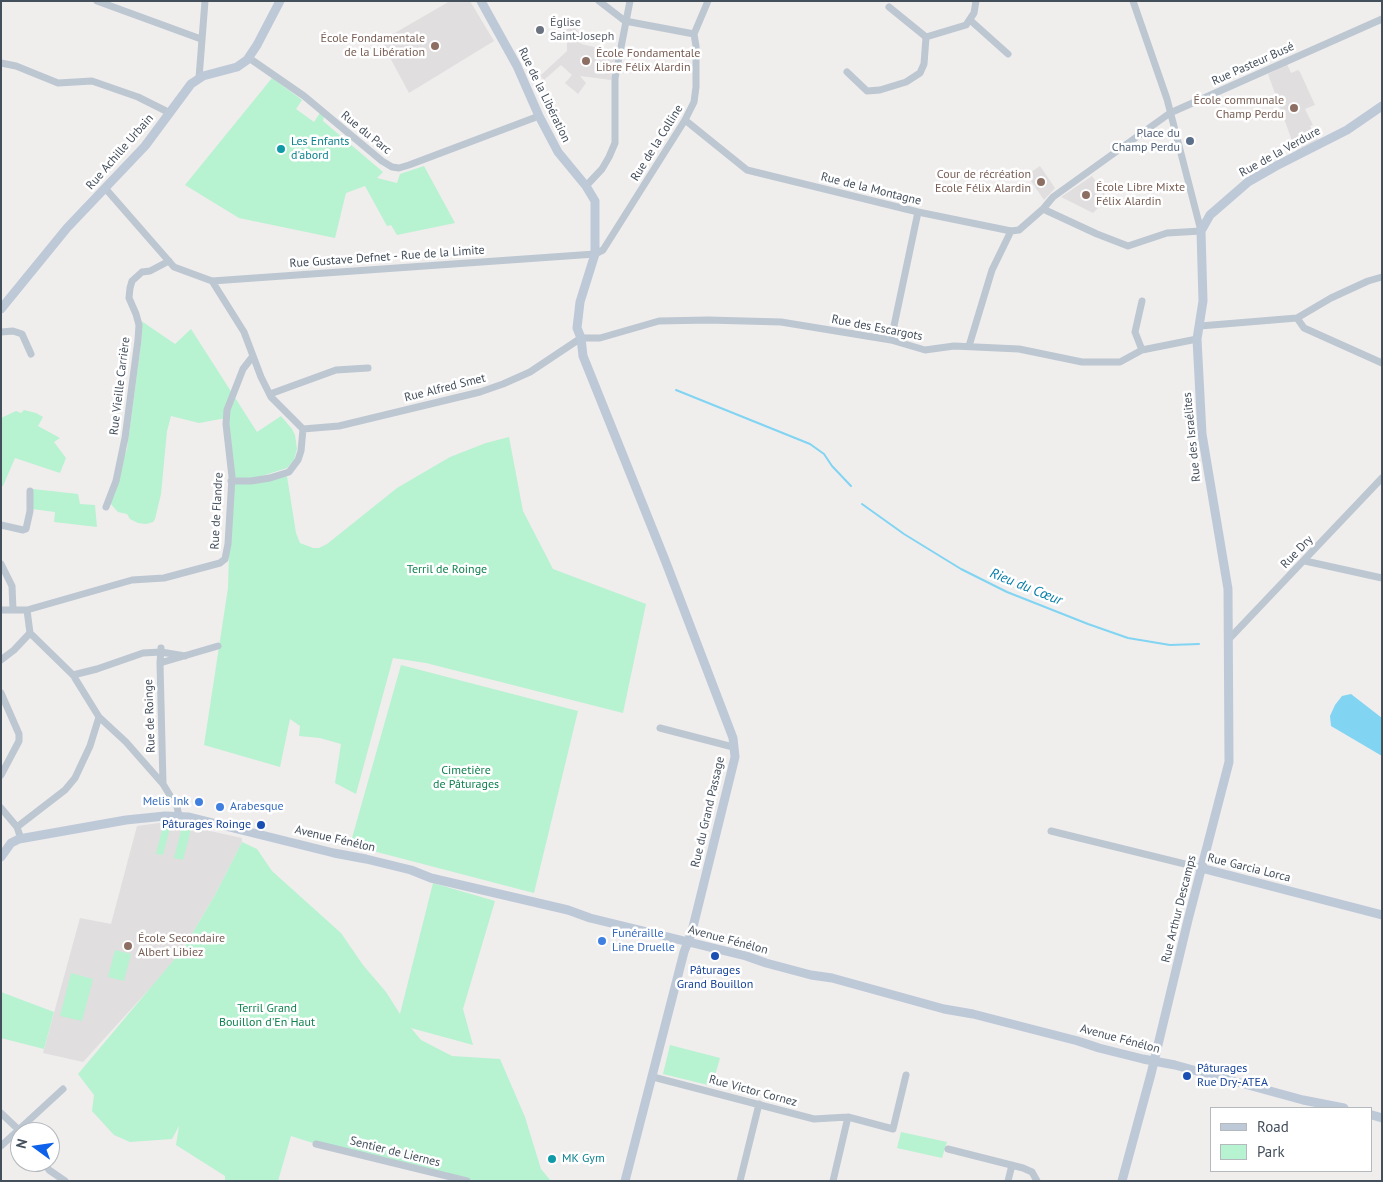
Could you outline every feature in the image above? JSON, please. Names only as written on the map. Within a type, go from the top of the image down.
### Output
[{"type":"street","points":[[97,1],[201,39]]},
{"type":"street","points":[[205,1],[199,78],[237,67],[249,58],[280,1]]},
{"type":"street","name":"Rue de la Libération","points":[[481,1],[516,64],[539,116],[558,152],[586,186],[595,201],[595,254]]},
{"type":"street","points":[[599,1],[625,21],[694,34]]},
{"type":"street","points":[[586,186],[602,169],[615,143],[615,78],[630,1]]},
{"type":"street","name":"Rue de la Colline","points":[[595,254],[603,250],[685,120],[694,102],[696,46],[694,34],[708,1]]},
{"type":"street","points":[[926,37],[966,25],[974,13],[976,1]]},
{"type":"street","points":[[968,346],[992,270],[1011,231],[1019,230],[1044,209],[1097,234],[1128,246],[1167,233],[1201,231],[1167,99],[1132,1]]},
{"type":"street","points":[[889,7],[926,37]]},
{"type":"street","name":"Rue Pasteur Busé","points":[[1044,209],[1053,196],[1170,113],[1382,19]]},
{"type":"street","points":[[970,20],[1008,54]]},
{"type":"street","points":[[847,72],[867,91],[880,90],[906,82],[920,73],[924,64],[926,37]]},
{"type":"street","name":"Rue du Parc","points":[[249,58],[281,79],[382,162],[392,167],[399,168],[539,116]]},
{"type":"street","points":[[1,64],[16,66],[58,83],[92,81],[138,97],[170,112]]},
{"type":"street","name":"Rue Achille Urbain","points":[[1,308],[57,240],[145,146],[192,84],[199,78]]},
{"type":"street","name":"Rue de la Verdure","points":[[1201,231],[1210,215],[1248,182],[1347,130],[1382,106]]},
{"type":"street","name":"Rue de la Montagne","points":[[685,120],[747,170],[918,212],[1011,231]]},
{"type":"street","points":[[105,188],[169,261]]},
{"type":"street","points":[[891,340],[918,212]]},
{"type":"street","name":"Rue des Israélites","points":[[1201,231],[1203,301],[1197,339],[1202,434],[1228,589],[1228,640]]},
{"type":"street","points":[[581,338],[577,328],[580,302],[595,254]]},
{"type":"street","name":"Rue Gustave Defnet - Rue de la Limite","points":[[169,261],[174,267],[182,271],[212,280],[595,254]]},
{"type":"street","name":"Rue Vieille Carrière","points":[[106,507],[116,481],[125,438],[138,340],[139,325],[129,298],[130,288],[132,281],[142,272],[150,272],[169,261]]},
{"type":"street","points":[[1200,326],[1297,318],[1338,295],[1368,281],[1382,278]]},
{"type":"street","points":[[212,280],[244,332],[270,394],[303,430],[298,460],[288,472],[276,477],[250,481],[231,481]]},
{"type":"street","points":[[1142,301],[1135,332],[1142,350]]},
{"type":"street","points":[[1297,318],[1304,328],[1382,363]]},
{"type":"street","name":"Rue des Escargots","points":[[581,338],[600,338],[659,321],[781,322],[891,340],[925,350],[954,346],[1019,349],[1082,362],[1120,362],[1142,350],[1197,339]]},
{"type":"street","points":[[1,332],[13,331],[22,334],[31,354]]},
{"type":"street","name":"Rue du Grand Passage","points":[[581,338],[584,356],[591,375],[665,560],[732,738],[735,757],[692,930],[684,952],[625,1181]]},
{"type":"street","name":"Rue Alfred Smet","points":[[303,430],[339,426],[480,392],[530,372],[581,338]]},
{"type":"street","name":"Rue de Flandre","points":[[27,610],[132,580],[164,578],[220,563],[225,559],[228,544],[231,481],[226,424],[227,410],[243,370],[253,356]]},
{"type":"street","points":[[270,394],[336,370],[368,368]]},
{"type":"street","name":"Rue Dry","points":[[1228,640],[1382,478]]},
{"type":"street","points":[[1,525],[23,530],[26,528],[30,511],[30,491]]},
{"type":"street","points":[[1305,560],[1382,578]]},
{"type":"street","points":[[1,564],[12,586],[12,610]]},
{"type":"street","points":[[1,610],[27,610],[30,633],[72,675],[99,718],[126,742],[162,784],[177,807],[179,816]]},
{"type":"street","points":[[1,660],[14,650],[30,633]]},
{"type":"street","name":"Rue Arthur Descamps","points":[[1122,1181],[1229,762],[1228,640]]},
{"type":"street","points":[[160,663],[218,646]]},
{"type":"street","points":[[72,675],[97,669],[143,653],[161,650],[184,656]]},
{"type":"street","name":"Rue de Roinge","points":[[161,650],[162,784]]},
{"type":"street","points":[[1,693],[19,734],[19,741],[1,775]]},
{"type":"street","points":[[17,827],[65,790],[75,778],[90,746],[99,718]]},
{"type":"street","points":[[660,728],[734,747]]},
{"type":"street","points":[[1,808],[17,827],[18,840],[2,852]]},
{"type":"street","name":"Avenue Fénélon","points":[[18,840],[126,820],[179,816],[203,820],[411,870],[498,895],[522,898],[590,918],[1216,1076],[1303,1100],[1339,1107]]},
{"type":"street","name":"Rue Garcia Lorca","points":[[1051,831],[1382,915]]},
{"type":"street","name":"Rue Victor Cornez","points":[[653,1077],[814,1119],[848,1117],[894,1129],[906,1075]]},
{"type":"street","points":[[28,1122],[63,1088]]},
{"type":"street","points":[[740,1181],[759,1104]]},
{"type":"street","points":[[1,1113],[11,1122]]},
{"type":"street","points":[[833,1181],[848,1117]]},
{"type":"street","name":"Sentier de Liernes","points":[[316,1144],[467,1181]]},
{"type":"street","points":[[948,1149],[1032,1172],[1037,1181]]},
{"type":"street","points":[[1008,1181],[1012,1165]]},
{"type":"street","points":[[52,1172],[64,1181]]},
{"type":"shaded area","name":"École Fondamentale de la Libération","points":[[450,1],[470,1],[494,41],[409,93],[381,41]]},
{"type":"shaded area","name":"École Fondamentale Libre Félix Alardin","points":[[572,25],[585,38],[581,44],[616,52],[611,80],[580,76],[586,83],[578,94],[565,83],[572,75],[561,65],[544,80],[540,76],[567,51],[567,38],[562,34]]},
{"type":"shaded area","name":"École communale Champ Perdu","points":[[1287,64],[1291,73],[1298,70],[1300,72],[1315,105],[1305,109],[1313,125],[1310,126],[1318,140],[1296,152],[1268,74]]},
{"type":"shaded area","name":"Cour de récréation Ecole Félix Alardin","points":[[1040,166],[1055,188],[1044,200],[1027,175]]},
{"type":"shaded area","name":"École Libre Mixte Félix Alardin","points":[[1092,176],[1108,198],[1093,213],[1061,197]]},
{"type":"shaded area","name":"École Secondaire Albert Libiez","points":[[159,823],[192,827],[242,838],[242,842],[215,895],[183,949],[83,1062],[43,1053],[80,918],[111,924],[137,826]]},
{"type":"green space","points":[[272,78],[302,100],[296,109],[314,122],[320,113],[324,117],[323,121],[383,172],[377,178],[397,183],[400,174],[424,166],[455,223],[397,235],[391,225],[387,226],[365,186],[346,193],[335,238],[239,218],[185,185]]},
{"type":"green space","name":"Terril de Roinge","points":[[140,320],[175,344],[191,329],[257,432],[281,416],[292,429],[297,449],[294,460],[287,468],[246,481],[286,470],[296,533],[300,543],[313,548],[319,548],[327,544],[397,488],[450,457],[486,443],[509,437],[523,511],[553,569],[646,604],[623,713],[426,663],[393,658],[356,794],[335,783],[341,744],[320,738],[299,736],[300,726],[290,719],[280,767],[204,745],[228,588],[231,481],[226,418],[199,423],[171,416],[167,431],[161,494],[153,522],[146,524],[138,523],[130,519],[127,514],[118,512],[108,501],[127,449],[142,336]]},
{"type":"green space","points":[[24,410],[43,417],[38,426],[60,438],[54,442],[66,458],[60,473],[15,458],[3,486],[1,486],[1,418],[16,411],[21,413]]},
{"type":"green space","points":[[33,489],[78,494],[80,504],[95,505],[97,527],[54,522],[55,512],[32,509]]},
{"type":"green space","name":"Cimetière de Pâturages","points":[[401,665],[578,711],[534,893],[350,845]]},
{"type":"green space","points":[[163,826],[170,828],[163,855],[156,854]]},
{"type":"green space","points":[[182,827],[191,829],[183,860],[174,858]]},
{"type":"green space","name":"Terril Grand Bouillon d'En Haut","points":[[242,842],[257,849],[272,871],[341,933],[363,965],[386,992],[400,1014],[433,883],[495,901],[463,1009],[473,1045],[411,1028],[421,1040],[452,1056],[500,1059],[525,1117],[541,1169],[551,1181],[467,1181],[316,1144],[291,1136],[278,1181],[225,1181],[225,1176],[176,1145],[179,1126],[172,1139],[130,1142],[114,1135],[92,1111],[94,1095],[78,1074],[183,949],[215,895]]},
{"type":"green space","points":[[115,950],[131,954],[124,981],[108,977]]},
{"type":"green space","points":[[71,973],[93,979],[82,1021],[60,1016]]},
{"type":"green space","points":[[1,992],[54,1012],[44,1049],[1,1038]]},
{"type":"green space","points":[[670,1045],[720,1058],[712,1086],[663,1074]]},
{"type":"green space","points":[[901,1132],[947,1142],[942,1158],[897,1148]]},
{"type":"water","points":[[1351,694],[1382,718],[1382,756],[1331,726],[1330,716],[1335,705],[1342,696]]},
{"type":"waterway","name":"Rieu du Cœur","points":[[676,390],[810,444],[824,454],[832,466],[851,486]]},
{"type":"waterway","name":"Rieu du Cœur","points":[[862,504],[904,534],[961,569],[1007,592],[1128,638],[1170,645],[1199,644]]},
{"type":"place","name":"Église Saint-Joseph","points":[[540,30]]},
{"type":"place","name":"École Fondamentale de la Libération","points":[[435,46]]},
{"type":"place","name":"École Fondamentale Libre Félix Alardin","points":[[586,61]]},
{"type":"place","name":"École communale Champ Perdu","points":[[1294,108]]},
{"type":"place","name":"Place du Champ Perdu","points":[[1190,141]]},
{"type":"place","name":"Les Enfants d'abord","points":[[281,149]]},
{"type":"place","name":"Cour de récréation Ecole Félix Alardin","points":[[1041,182]]},
{"type":"place","name":"École Libre Mixte Félix Alardin","points":[[1086,195]]},
{"type":"place","name":"Melis Ink","points":[[199,802]]},
{"type":"place","name":"Arabesque","points":[[220,807]]},
{"type":"place","name":"Pâturages Roinge","points":[[261,825]]},
{"type":"place","name":"Funéraille Line Druelle","points":[[602,941]]},
{"type":"place","name":"École Secondaire Albert Libiez","points":[[128,946]]},
{"type":"place","name":"Pâturages Grand Bouillon","points":[[715,956]]},
{"type":"place","name":"Pâturages Rue Dry-ATEA","points":[[1187,1076]]},
{"type":"place","name":"MK Gym","points":[[552,1159]]}]
